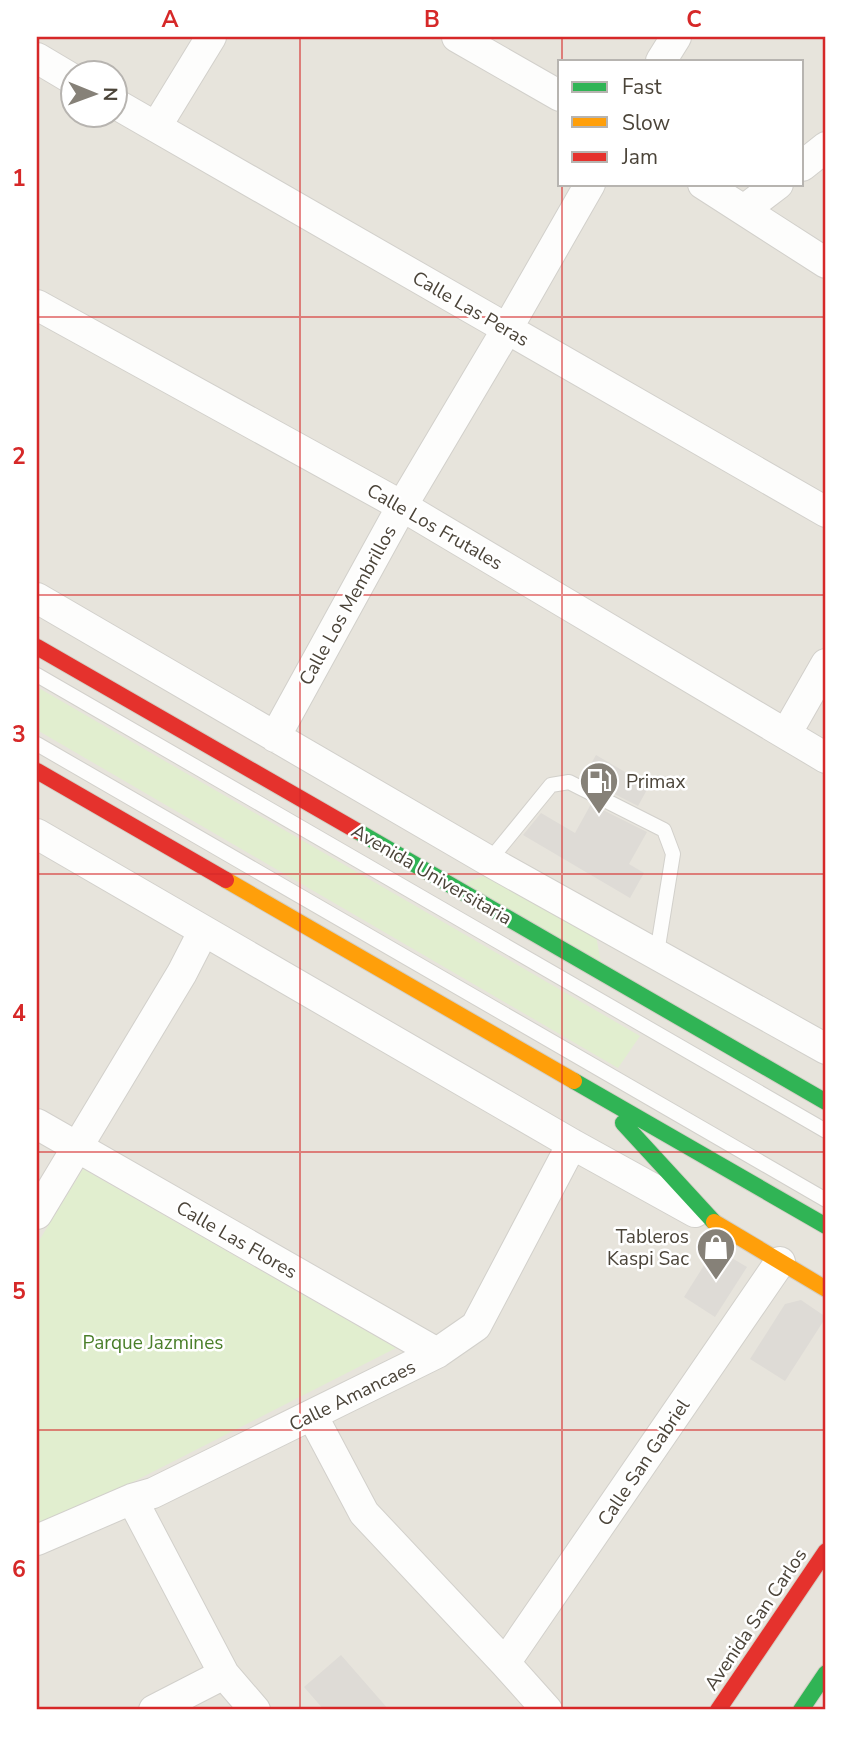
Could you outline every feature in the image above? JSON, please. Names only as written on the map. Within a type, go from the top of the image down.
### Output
[{"type":"main road","name":"Avenida Universitaria","points":[[37,647],[826,1102]]},
{"type":"main road","points":[[37,771],[826,1226]]},
{"type":"main road","points":[[598,1096],[715,1222],[826,1289]]},
{"type":"main road","name":"Avenida San Carlos","points":[[718,1710],[826,1551]]},
{"type":"main road","points":[[801,1710],[826,1673]]},
{"type":"street","points":[[156,127],[211,37]]},
{"type":"street","points":[[457,37],[558,95]]},
{"type":"street","points":[[662,60],[676,37]]},
{"type":"street","points":[[37,58],[60,72]]},
{"type":"street","name":"Calle Las Peras","points":[[130,112],[826,512]]},
{"type":"street","points":[[804,164],[826,147]]},
{"type":"street","name":"Calle Los Membrillos","points":[[275,737],[402,506],[589,186]]},
{"type":"street","points":[[706,186],[826,263]]},
{"type":"street","points":[[744,210],[775,186]]},
{"type":"street","name":"Calle Los Frutales","points":[[37,305],[402,506],[826,758]]},
{"type":"street","name":"Avenida Universitaria","points":[[37,598],[489,860],[826,1049]]},
{"type":"street","points":[[786,734],[826,664]]},
{"type":"street","points":[[37,834],[572,1144],[715,1222]]},
{"type":"street","points":[[37,1214],[182,973],[202,932]]},
{"type":"street","name":"Calle Las Flores","points":[[37,1124],[437,1353]]},
{"type":"street","name":"Calle Amancaes","points":[[37,1540],[132,1499],[153,1493],[437,1353],[476,1326],[572,1144]]},
{"type":"street","name":"Calle San Gabriel","points":[[505,1663],[780,1262]]},
{"type":"street","points":[[312,1415],[364,1513],[547,1710]]},
{"type":"street","points":[[132,1499],[224,1674],[251,1709]]},
{"type":"street","points":[[153,1710],[224,1674]]},
{"type":"lane","points":[[37,675],[826,1130]]},
{"type":"lane","points":[[37,744],[826,1200]]},
{"type":"lane","points":[[489,860],[551,785],[569,782],[664,830],[673,854],[657,953]]},
{"type":"shaded area","points":[[37,37],[826,37],[826,1710],[37,1710]]},
{"type":"green space","points":[[37,687],[640,1036],[618,1068],[37,730]]},
{"type":"green space","points":[[497,871],[594,926],[601,962],[462,884]]},
{"type":"green space","name":"Parque Jazmines","points":[[83,1169],[396,1348],[125,1486],[37,1525],[37,1244]]},
{"type":"building","points":[[596,755],[649,786],[638,806],[583,778]]},
{"type":"building","points":[[591,804],[647,832],[629,864],[644,873],[630,898],[523,835],[541,813],[575,833]]},
{"type":"building","name":"Tableros Kaspi Sac","points":[[715,1248],[747,1267],[715,1317],[684,1297]]},
{"type":"building","points":[[801,1300],[826,1317],[785,1381],[750,1359],[785,1304]]},
{"type":"building","points":[[341,1655],[389,1710],[324,1710],[304,1687]]},
{"type":"traffic: fast","points":[[357,831],[826,1102]]},
{"type":"traffic: fast","points":[[574,1081],[826,1226]]},
{"type":"traffic: fast","points":[[623,1123],[714,1222]]},
{"type":"traffic: fast","points":[[801,1710],[826,1673]]},
{"type":"traffic: slow","points":[[226,880],[574,1081]]},
{"type":"traffic: slow","points":[[714,1222],[826,1289]]},
{"type":"traffic: jam","points":[[37,647],[357,831]]},
{"type":"traffic: jam","points":[[37,771],[226,880]]},
{"type":"traffic: jam","points":[[718,1710],[826,1551]]},
{"type":"place","name":"Primax","points":[[599,815]]},
{"type":"place","name":"Tableros Kaspi Sac","points":[[716,1281]]}]
